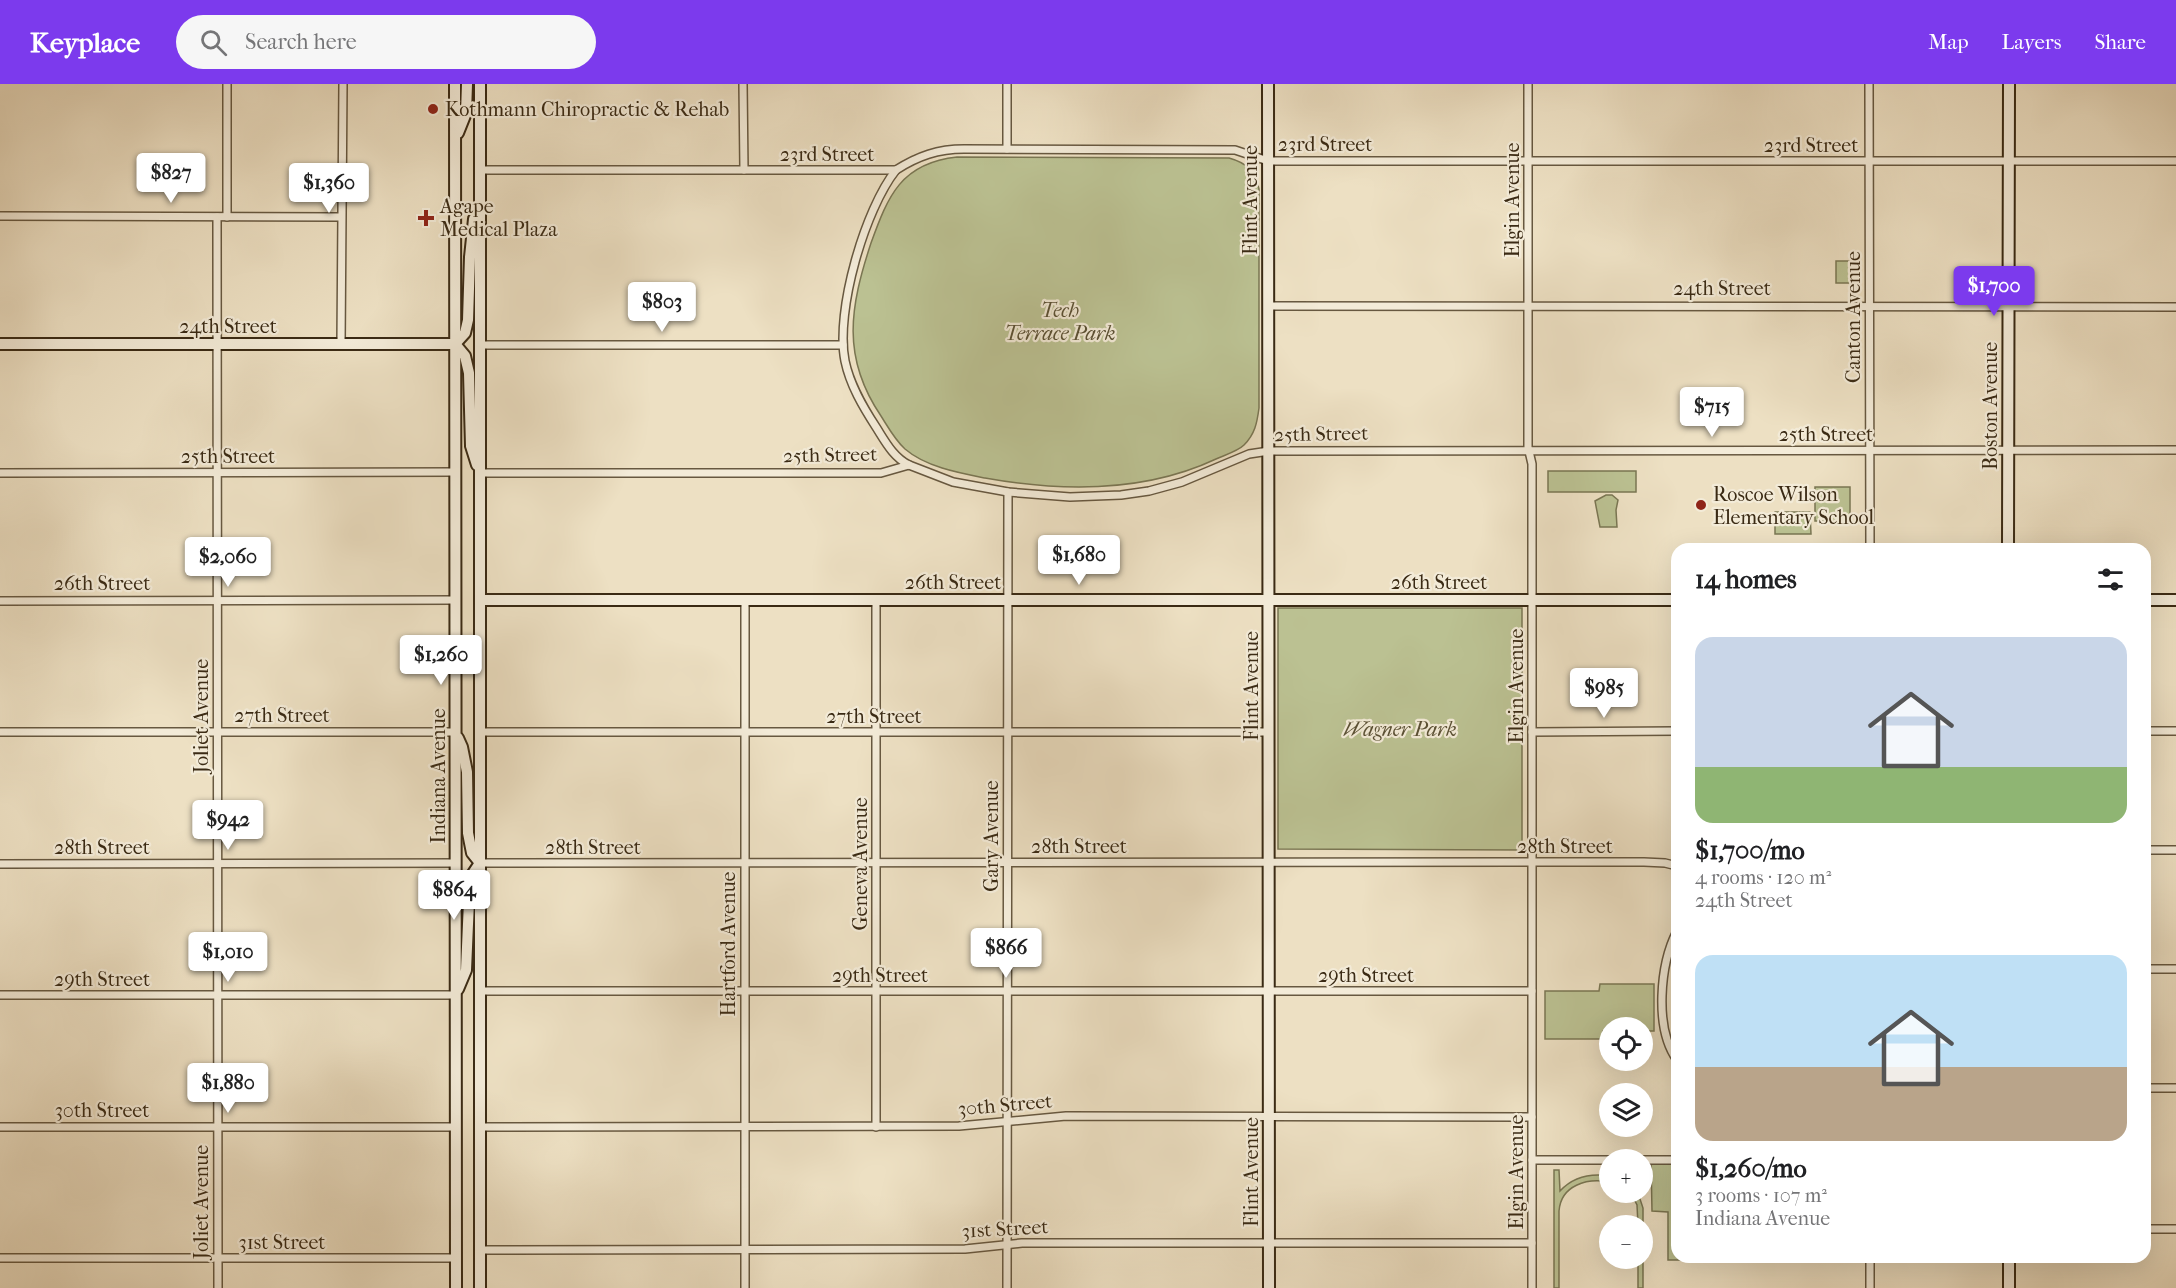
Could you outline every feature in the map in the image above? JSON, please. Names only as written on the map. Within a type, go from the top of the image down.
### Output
[{"type":"street","points":[[226,217],[227,84]]},
{"type":"street","points":[[341,344],[343,84]]},
{"type":"street","name":"Indiana Avenue","points":[[455,84],[456,1288]]},
{"type":"street","points":[[456,141],[466,113],[467,84]]},
{"type":"street","points":[[480,84],[480,1288]]},
{"type":"street","points":[[743,84],[744,170]]},
{"type":"street","points":[[1007,84],[1007,149]]},
{"type":"street","name":"Flint Avenue","points":[[1268,84],[1269,1288]]},
{"type":"street","name":"Elgin Avenue","points":[[1528,84],[1529,450],[1532,464],[1533,600],[1532,1288]]},
{"type":"street","name":"Canton Avenue","points":[[1869,84],[1870,543]]},
{"type":"street","name":"Boston Avenue","points":[[2008,543],[2009,84]]},
{"type":"street","name":"23rd Street","points":[[480,170],[896,170],[922,155],[936,151],[1007,149],[1235,150],[1268,161],[2176,161]]},
{"type":"street","points":[[480,170],[470,257],[468,320],[465,333],[456,344],[465,356],[469,373],[471,446],[480,473]]},
{"type":"street","points":[[896,170],[881,191],[856,260],[845,309],[843,345],[849,376],[866,411],[889,447],[899,459],[909,465]]},
{"type":"street","points":[[0,216],[342,217]]},
{"type":"street","name":"Joliet Avenue","points":[[217,217],[218,1288]]},
{"type":"street","name":"24th Street","points":[[1268,306],[2176,307]]},
{"type":"street","name":"24th Street","points":[[0,344],[456,344]]},
{"type":"street","points":[[480,345],[843,345]]},
{"type":"street","name":"25th Street","points":[[480,473],[881,473],[909,465],[953,482],[1008,492],[1070,497],[1121,495],[1149,491],[1182,482],[1250,454],[1269,451],[2176,450]]},
{"type":"street","name":"25th Street","points":[[0,473],[456,472]]},
{"type":"street","name":"Gary Avenue","points":[[1007,1288],[1008,492]]},
{"type":"street","name":"26th Street","points":[[0,601],[456,600]]},
{"type":"street","name":"26th Street","points":[[480,600],[1671,600]]},
{"type":"street","name":"Hartford Avenue","points":[[745,600],[745,1288]]},
{"type":"street","name":"Geneva Avenue","points":[[876,600],[876,1127]]},
{"type":"street","points":[[2151,600],[2176,600]]},
{"type":"street","points":[[1532,732],[1671,731]]},
{"type":"street","points":[[2151,731],[2176,731]]},
{"type":"street","name":"27th Street","points":[[0,732],[456,732]]},
{"type":"street","points":[[456,732],[467,771],[468,833],[472,853],[480,863]]},
{"type":"street","name":"27th Street","points":[[480,732],[1268,732]]},
{"type":"street","points":[[2151,850],[2176,850]]},
{"type":"street","name":"28th Street","points":[[480,863],[1644,862],[1671,864]]},
{"type":"street","name":"28th Street","points":[[0,864],[456,863]]},
{"type":"street","points":[[456,995],[466,970],[470,878],[480,863]]},
{"type":"street","points":[[1671,945],[1666,957],[1663,986],[1666,1038],[1671,1048]]},
{"type":"street","points":[[2151,969],[2176,969]]},
{"type":"street","name":"29th Street","points":[[480,991],[1532,991]]},
{"type":"street","name":"29th Street","points":[[0,995],[456,995]]},
{"type":"street","points":[[2151,1088],[2176,1088]]},
{"type":"street","name":"30th Street","points":[[480,1127],[959,1126],[1066,1116],[1532,1117]]},
{"type":"street","name":"30th Street","points":[[0,1127],[456,1127]]},
{"type":"street","points":[[1532,1160],[1599,1160]]},
{"type":"street","points":[[1653,1160],[1671,1160]]},
{"type":"street","points":[[2151,1229],[2176,1229]]},
{"type":"street","name":"31st Street","points":[[480,1250],[965,1249],[1022,1243],[1532,1243]]},
{"type":"street","name":"31st Street","points":[[0,1258],[456,1258]]},
{"type":"street","points":[[456,1258],[462,1288]]},
{"type":"street","points":[[1870,1263],[1870,1288]]},
{"type":"street","points":[[2009,1263],[2009,1288]]},
{"type":"green space","name":"Tech Terrace Park","points":[[957,157],[1229,158],[1241,162],[1249,169],[1259,189],[1259,408],[1255,428],[1244,445],[1231,453],[1189,470],[1160,478],[1132,484],[1073,487],[1014,483],[954,471],[933,465],[913,455],[901,445],[868,394],[860,373],[853,331],[858,289],[877,226],[899,185],[922,166],[938,160]]},
{"type":"green space","points":[[1836,261],[1854,261],[1854,283],[1836,283]]},
{"type":"green space","points":[[1548,471],[1636,471],[1636,492],[1548,492]]},
{"type":"green space","points":[[1815,487],[1850,487],[1850,521],[1815,521]]},
{"type":"green space","points":[[1606,495],[1612,495],[1618,500],[1617,527],[1600,527],[1595,501]]},
{"type":"green space","points":[[1775,512],[1810,512],[1811,534],[1775,534]]},
{"type":"green space","name":"Wagner Park","points":[[1278,608],[1522,608],[1522,850],[1278,849]]},
{"type":"green space","points":[[1600,984],[1654,984],[1654,1031],[1653,1017],[1599,1017],[1599,1039],[1545,1039],[1545,991],[1599,991]]},
{"type":"green space","points":[[1653,1160],[1671,1160],[1671,1260],[1668,1260],[1668,1212],[1652,1211]]},
{"type":"green space","points":[[1554,1170],[1559,1170],[1560,1191],[1571,1182],[1583,1177],[1599,1175],[1599,1181],[1576,1185],[1570,1189],[1561,1202],[1559,1288],[1554,1288]]},
{"type":"green space","points":[[1636,1203],[1641,1203],[1643,1215],[1638,1215]]},
{"type":"green space","points":[[1638,1269],[1643,1269],[1643,1288],[1638,1288]]},
{"type":"place","name":"Kothmann Chiropractic & Rehab","points":[[433,109]]},
{"type":"place","name":"Agape Medical Plaza","points":[[426,218]]},
{"type":"place","name":"Roscoe Wilson Elementary School","points":[[1701,505]]}]
